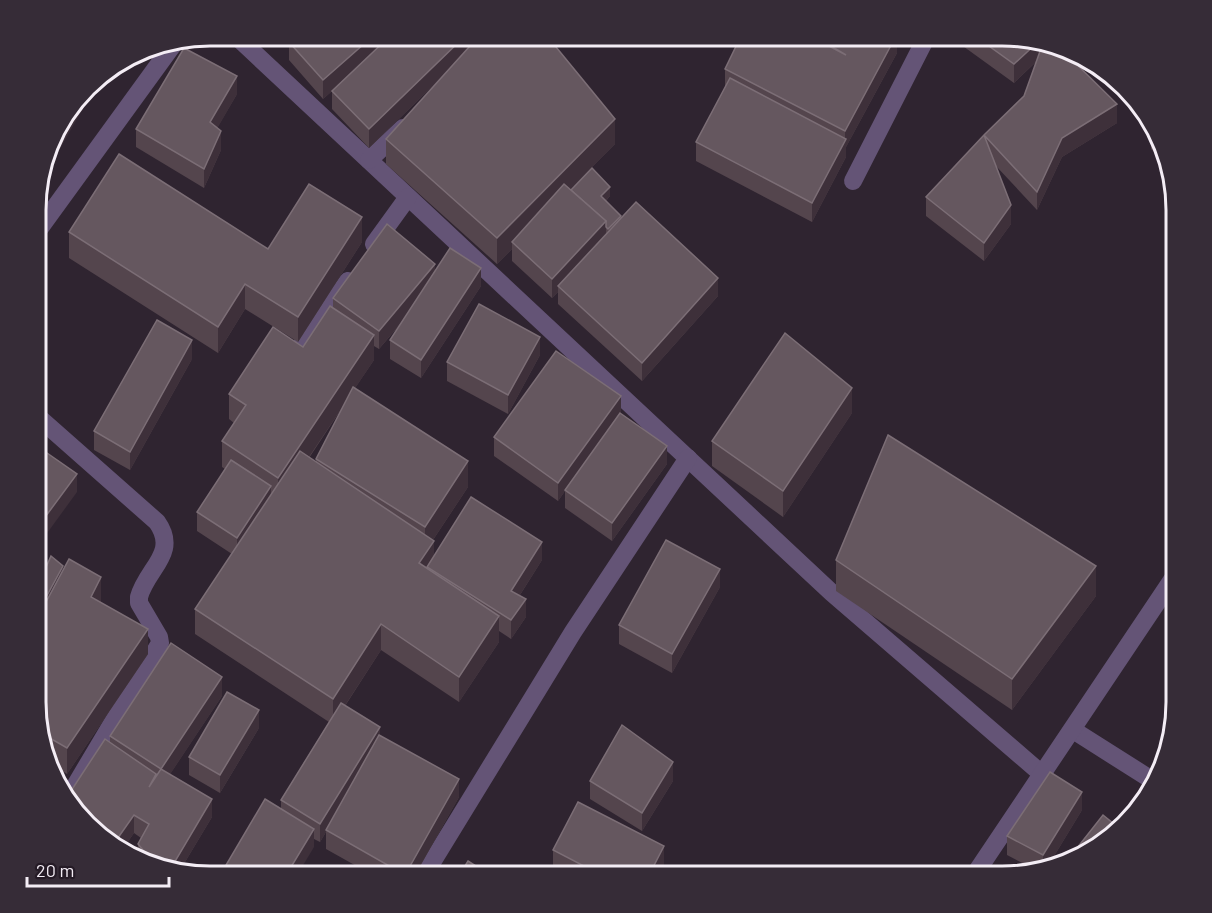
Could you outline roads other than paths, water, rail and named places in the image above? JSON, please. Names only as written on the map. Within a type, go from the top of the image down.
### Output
[{"type":"street","points":[[247,46],[832,593],[1043,775]]},
{"type":"street","points":[[853,181],[921,47]]},
{"type":"street","points":[[46,221],[167,53]]},
{"type":"street","points":[[369,160],[419,113]]},
{"type":"street","points":[[301,346],[408,197]]},
{"type":"street","points":[[46,424],[157,522],[166,541],[163,552],[139,597],[159,637],[160,644],[72,791]]},
{"type":"street","points":[[430,866],[573,632],[688,458]]},
{"type":"street","points":[[981,866],[1165,590]]},
{"type":"street","points":[[1073,730],[1148,777]]}]
